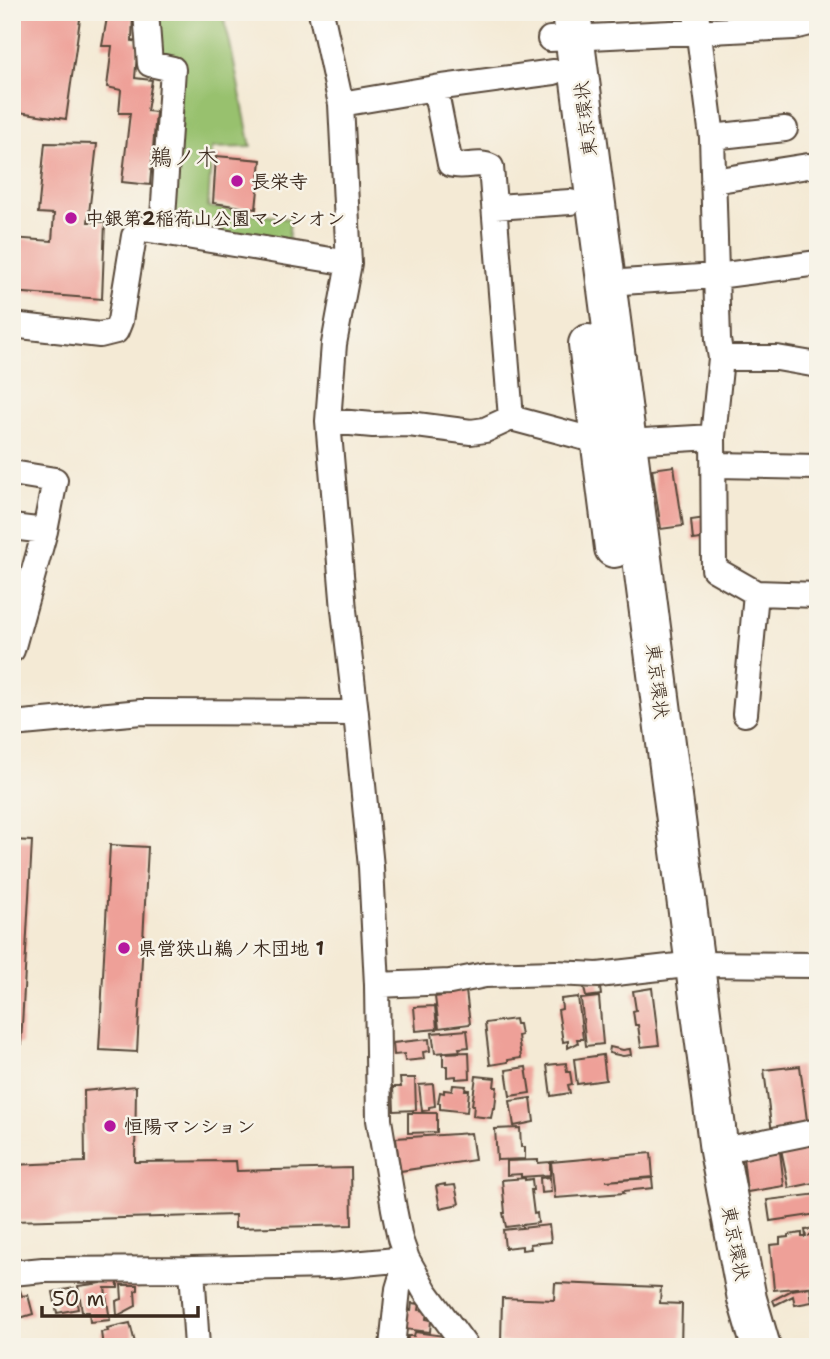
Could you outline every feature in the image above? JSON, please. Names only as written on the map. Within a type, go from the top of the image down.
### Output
[{"type":"highway","name":"東京環状","points":[[559,34],[570,202],[613,441],[683,965],[747,1299],[761,1347]]},
{"type":"highway","name":"東京環状","points":[[559,34],[606,283],[613,441]]},
{"type":"highway","name":"東京環状","points":[[683,965],[698,1167],[715,1257],[737,1347]]},
{"type":"street","points":[[146,12],[150,64],[173,69],[162,232]]},
{"type":"street","points":[[321,12],[341,104],[349,263],[334,344],[328,421],[344,610],[371,867],[377,985],[379,1120],[400,1239],[407,1259],[425,1292],[466,1347]]},
{"type":"street","points":[[341,104],[435,88],[559,34],[697,22],[794,27],[818,21]]},
{"type":"street","points":[[697,22],[712,137],[718,341],[721,358],[713,438],[714,569],[755,593],[818,595]]},
{"type":"street","points":[[435,88],[450,164],[457,167],[485,163],[491,166],[511,418]]},
{"type":"street","points":[[712,137],[785,129]]},
{"type":"street","points":[[713,181],[808,166]]},
{"type":"street","points":[[495,207],[570,202]]},
{"type":"street","points":[[12,325],[100,335],[116,331],[134,236],[144,229],[349,263]]},
{"type":"street","points":[[606,283],[717,276],[818,263]]},
{"type":"street","points":[[721,358],[777,358],[818,365]]},
{"type":"street","points":[[328,421],[373,425],[409,424],[471,432],[485,430],[511,418],[582,437],[613,441],[713,438]]},
{"type":"street","points":[[715,465],[818,467]]},
{"type":"street","points":[[12,473],[55,480],[45,531],[12,650]]},
{"type":"street","points":[[12,527],[45,531]]},
{"type":"street","points":[[745,714],[755,593]]},
{"type":"street","points":[[12,724],[141,712],[356,713]]},
{"type":"street","points":[[377,985],[450,982],[485,975],[598,975],[683,965],[818,965]]},
{"type":"street","points":[[719,1151],[818,1131]]},
{"type":"street","points":[[12,1273],[43,1270],[331,1266],[407,1259]]},
{"type":"street","points":[[392,1347],[398,1289],[407,1259]]},
{"type":"street","points":[[192,1269],[197,1347]]},
{"type":"green space","points":[[151,12],[222,12],[251,147],[212,148],[208,207],[290,219],[288,245],[172,227],[180,65],[157,58]]},
{"type":"building","points":[[14,12],[81,12],[66,119],[12,111],[16,49],[12,49]]},
{"type":"building","points":[[108,12],[133,12],[132,41],[138,42],[135,78],[152,80],[147,111],[156,112],[150,185],[122,182],[130,113],[119,113],[121,90],[107,87],[112,46],[102,46]]},
{"type":"building","name":"中銀第2稲荷山公園マンシオン","points":[[45,143],[97,144],[88,222],[105,222],[102,299],[12,292],[12,238],[52,241],[54,214],[38,213]]},
{"type":"building","name":"長栄寺","points":[[216,156],[261,160],[256,209],[213,203]]},
{"type":"building","points":[[674,466],[683,526],[661,529],[652,469]]},
{"type":"building","points":[[706,518],[708,538],[693,540],[691,520]]},
{"type":"building","points":[[12,840],[32,841],[21,1044],[12,1044]]},
{"type":"building","name":"県営狭山鵜ノ木団地 1","points":[[110,845],[148,847],[137,1052],[99,1050]]},
{"type":"building","points":[[599,981],[601,995],[586,997],[583,983]]},
{"type":"building","points":[[652,988],[659,1045],[641,1047],[633,1011],[636,1010],[633,991]]},
{"type":"building","points":[[443,991],[466,991],[470,1024],[439,1028],[435,997],[444,996]]},
{"type":"building","points":[[578,997],[583,1039],[577,1039],[578,1043],[568,1048],[568,1041],[563,1042],[558,1010],[562,1009],[561,999]]},
{"type":"building","points":[[599,997],[603,1044],[586,1046],[581,999]]},
{"type":"building","points":[[435,1006],[437,1029],[416,1031],[414,1007]]},
{"type":"building","points":[[515,1019],[521,1035],[518,1036],[521,1058],[490,1065],[485,1023]]},
{"type":"building","points":[[467,1030],[469,1047],[459,1048],[460,1051],[435,1053],[432,1033]]},
{"type":"building","points":[[429,1039],[430,1051],[423,1052],[424,1059],[405,1061],[404,1054],[394,1055],[393,1043]]},
{"type":"building","points":[[610,1047],[630,1049],[631,1055],[609,1053]]},
{"type":"building","points":[[469,1052],[470,1078],[447,1077],[447,1066],[443,1066],[443,1053]]},
{"type":"building","points":[[603,1055],[606,1080],[577,1084],[574,1059]]},
{"type":"building","points":[[566,1063],[572,1084],[568,1085],[570,1093],[551,1096],[547,1065]]},
{"type":"building","points":[[800,1066],[808,1128],[772,1133],[764,1070]]},
{"type":"building","points":[[526,1067],[530,1093],[510,1096],[506,1070]]},
{"type":"building","points":[[476,1076],[495,1078],[495,1108],[491,1118],[473,1116]]},
{"type":"building","points":[[400,1078],[415,1078],[416,1110],[394,1111],[393,1087],[401,1087]]},
{"type":"building","points":[[433,1084],[435,1106],[422,1111],[419,1085]]},
{"type":"building","points":[[453,1085],[466,1086],[465,1090],[469,1090],[467,1112],[440,1109],[440,1092],[452,1091]]},
{"type":"building","name":"恒陽マンション","points":[[136,1086],[135,1162],[236,1161],[237,1171],[351,1168],[352,1225],[235,1228],[235,1215],[12,1221],[12,1165],[85,1162],[84,1091]]},
{"type":"building","points":[[531,1098],[534,1122],[514,1126],[510,1101]]},
{"type":"building","points":[[408,1113],[437,1113],[437,1132],[408,1133]]},
{"type":"building","points":[[520,1128],[525,1159],[497,1160],[495,1129]]},
{"type":"building","points":[[471,1133],[475,1160],[400,1171],[396,1138]]},
{"type":"building","points":[[818,1141],[818,1182],[789,1188],[781,1149]]},
{"type":"building","points":[[780,1152],[784,1186],[747,1192],[743,1157]]},
{"type":"building","points":[[651,1153],[653,1177],[606,1181],[652,1178],[653,1188],[555,1198],[551,1162]]},
{"type":"building","points":[[538,1160],[538,1163],[550,1162],[550,1175],[507,1175],[507,1161]]},
{"type":"building","points":[[550,1177],[551,1192],[541,1193],[540,1178]]},
{"type":"building","points":[[532,1179],[534,1214],[537,1213],[538,1223],[506,1227],[502,1180]]},
{"type":"building","points":[[455,1185],[459,1204],[440,1208],[436,1186]]},
{"type":"building","points":[[818,1194],[818,1214],[770,1221],[767,1200]]},
{"type":"building","points":[[549,1225],[551,1242],[530,1244],[531,1249],[522,1250],[522,1246],[505,1248],[503,1230]]},
{"type":"building","points":[[818,1229],[818,1235],[808,1236],[818,1236],[818,1286],[774,1290],[770,1245],[780,1244],[780,1238],[788,1235],[802,1233],[802,1237],[806,1237],[805,1230]]},
{"type":"building","points":[[12,1276],[17,1291],[20,1290],[22,1296],[28,1295],[33,1314],[20,1318],[18,1309],[12,1311]]},
{"type":"building","points":[[101,1280],[118,1281],[118,1288],[105,1288],[110,1320],[90,1322],[89,1312],[82,1312],[78,1286],[101,1283]]},
{"type":"building","points":[[555,1283],[661,1287],[660,1303],[682,1304],[681,1347],[501,1342],[502,1298],[554,1300]]},
{"type":"building","points":[[121,1285],[138,1285],[138,1290],[135,1291],[136,1306],[117,1316],[116,1301],[122,1299]]},
{"type":"building","points":[[810,1287],[812,1302],[795,1305],[793,1296],[775,1305],[773,1300],[792,1290]]},
{"type":"building","points":[[74,1288],[78,1309],[57,1313],[53,1292]]},
{"type":"building","points":[[412,1303],[420,1304],[419,1310],[427,1311],[426,1319],[431,1320],[430,1332],[404,1329],[407,1310],[411,1311]]},
{"type":"building","points":[[130,1323],[136,1347],[103,1347],[101,1332]]},
{"type":"building","points":[[415,1332],[444,1336],[443,1341],[440,1347],[407,1347],[408,1336],[414,1336]]},
{"type":"place","name":"長栄寺","points":[[237,181]]},
{"type":"place","name":"中銀第2稲荷山公園マンシオン","points":[[71,218]]},
{"type":"place","name":"県営狭山鵜ノ木団地 1","points":[[124,948]]},
{"type":"place","name":"恒陽マンション","points":[[110,1126]]},
{"type":"district","name":"鵜ノ木","points":[[184,157]]}]
